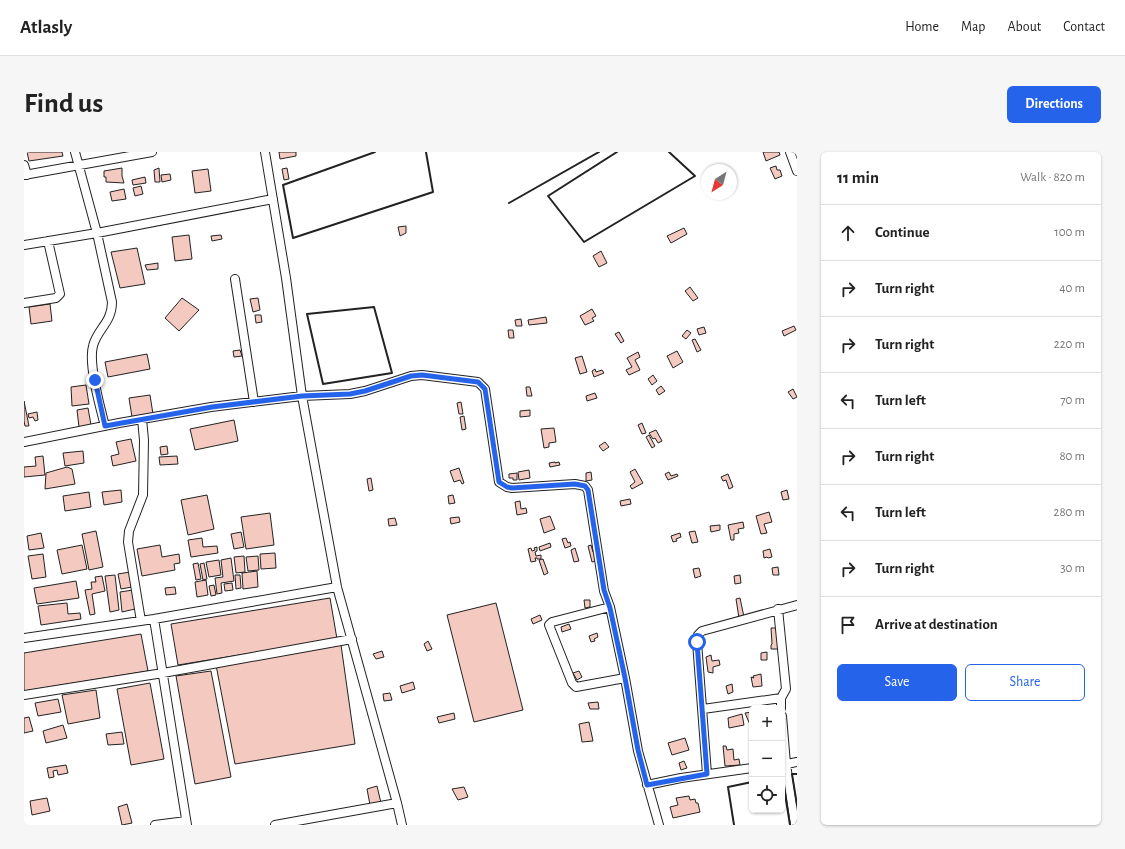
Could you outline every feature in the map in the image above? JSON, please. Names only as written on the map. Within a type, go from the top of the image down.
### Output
[{"type":"street","points":[[75,152],[97,233],[112,302],[112,310],[94,341],[92,348],[95,380],[105,426]]},
{"type":"street","points":[[24,165],[25,175],[78,166],[122,155],[152,152]]},
{"type":"street","points":[[265,152],[286,278],[302,396],[337,587],[402,825]]},
{"type":"street","points":[[790,152],[797,171]]},
{"type":"street","points":[[24,245],[97,233],[273,199]]},
{"type":"street","points":[[24,303],[56,298],[60,294],[48,241]]},
{"type":"street","points":[[235,279],[254,402]]},
{"type":"street","points":[[24,442],[212,407],[302,396],[350,394],[365,391],[411,376],[422,375],[478,382],[485,389],[499,482],[512,488],[575,484],[585,486],[588,490],[604,590],[610,608],[625,678],[638,750],[659,825]]},
{"type":"street","points":[[141,621],[128,542],[129,531],[143,496],[144,440],[142,419]]},
{"type":"street","points":[[24,638],[154,619],[337,587]]},
{"type":"street","points":[[707,774],[697,642],[698,635],[702,631],[797,605]]},
{"type":"street","points":[[610,608],[552,622],[549,625],[572,684],[576,687],[625,678]]},
{"type":"street","points":[[778,609],[786,689],[781,698],[781,705]]},
{"type":"street","points":[[154,619],[187,823],[155,825]]},
{"type":"street","points":[[24,696],[352,639]]},
{"type":"street","points":[[703,709],[781,698]]},
{"type":"street","points":[[785,764],[797,762]]},
{"type":"street","points":[[647,785],[707,774],[749,768]]},
{"type":"street","points":[[785,770],[795,825]]},
{"type":"street","points":[[275,825],[308,822],[397,803]]},
{"type":"building","points":[[27,152],[62,152],[63,156],[29,161]]},
{"type":"building","points":[[279,152],[296,152],[296,156],[280,159]]},
{"type":"building","points":[[763,152],[779,152],[780,155],[766,161]]},
{"type":"building","points":[[776,166],[777,170],[780,170],[782,176],[775,179],[770,168]]},
{"type":"building","points":[[122,168],[124,183],[106,182],[104,171]]},
{"type":"building","points":[[159,168],[160,182],[155,182],[154,170]]},
{"type":"building","points":[[287,168],[289,179],[284,180],[282,169]]},
{"type":"building","points":[[208,169],[211,191],[195,193],[192,171]]},
{"type":"building","points":[[170,174],[171,180],[162,182],[161,175]]},
{"type":"building","points":[[145,177],[146,183],[133,185],[132,180]]},
{"type":"building","points":[[141,186],[143,194],[135,196],[133,188]]},
{"type":"building","points":[[124,189],[126,199],[112,201],[110,192]]},
{"type":"building","points":[[406,226],[406,233],[400,236],[398,227]]},
{"type":"building","points":[[684,228],[687,234],[671,243],[667,236]]},
{"type":"building","points":[[189,235],[192,259],[175,261],[172,237]]},
{"type":"building","points":[[221,235],[222,239],[212,241],[211,236]]},
{"type":"building","points":[[137,248],[145,284],[120,288],[111,252]]},
{"type":"building","points":[[601,251],[607,263],[599,267],[593,256]]},
{"type":"building","points":[[158,263],[158,269],[147,270],[145,265]]},
{"type":"building","points":[[690,287],[698,298],[693,301],[685,291]]},
{"type":"building","points":[[182,298],[199,310],[179,331],[165,318]]},
{"type":"building","points":[[258,298],[260,310],[253,312],[250,299]]},
{"type":"building","points":[[50,304],[52,321],[31,324],[29,307]]},
{"type":"building","points":[[592,309],[596,316],[592,318],[594,321],[585,325],[580,316]]},
{"type":"building","points":[[255,315],[261,315],[262,322],[256,323]]},
{"type":"building","points":[[546,317],[547,323],[529,325],[528,320]]},
{"type":"building","points":[[521,319],[522,326],[516,326],[515,320]]},
{"type":"building","points":[[794,326],[796,330],[784,336],[782,331]]},
{"type":"building","points":[[704,327],[706,333],[699,335],[697,329]]},
{"type":"building","points":[[508,330],[513,330],[514,338],[509,338]]},
{"type":"building","points":[[687,330],[691,333],[686,339],[682,336]]},
{"type":"building","points":[[619,332],[624,341],[621,343],[615,334]]},
{"type":"building","points":[[695,339],[701,350],[697,352],[692,340]]},
{"type":"building","points":[[240,350],[242,356],[234,357],[233,351]]},
{"type":"building","points":[[677,351],[683,362],[673,368],[667,356]]},
{"type":"building","points":[[638,352],[640,357],[635,360],[640,370],[629,375],[626,370],[632,367],[627,358]]},
{"type":"building","points":[[147,354],[150,369],[108,377],[105,362]]},
{"type":"building","points":[[582,356],[587,372],[580,374],[575,358]]},
{"type":"building","points":[[595,369],[596,372],[602,370],[604,373],[594,377],[592,371]]},
{"type":"building","points":[[653,375],[657,381],[652,385],[648,379]]},
{"type":"building","points":[[86,385],[89,404],[72,406],[71,387]]},
{"type":"building","points":[[661,386],[665,391],[659,395],[656,390]]},
{"type":"building","points":[[526,387],[530,387],[532,396],[527,396]]},
{"type":"building","points":[[793,389],[797,397],[793,399],[788,392]]},
{"type":"building","points":[[595,393],[597,398],[587,401],[586,396]]},
{"type":"building","points":[[150,395],[153,414],[132,417],[129,398]]},
{"type":"building","points":[[24,401],[29,426],[25,426],[24,421]]},
{"type":"building","points":[[461,402],[463,414],[459,414],[457,403]]},
{"type":"building","points":[[88,408],[91,425],[79,427],[77,410]]},
{"type":"building","points":[[530,410],[530,416],[520,417],[520,411]]},
{"type":"building","points":[[37,412],[38,420],[35,421],[33,417],[29,418],[28,414]]},
{"type":"building","points":[[464,416],[466,429],[462,430],[460,417]]},
{"type":"building","points":[[234,420],[238,441],[195,450],[190,429]]},
{"type":"building","points":[[642,423],[646,433],[642,434],[638,425]]},
{"type":"building","points":[[554,428],[556,442],[549,443],[549,447],[544,448],[541,429]]},
{"type":"building","points":[[656,430],[662,441],[658,443],[649,433]]},
{"type":"building","points":[[649,435],[655,446],[652,448],[646,437]]},
{"type":"building","points":[[131,439],[136,461],[113,466],[111,456],[119,454],[116,442]]},
{"type":"building","points":[[605,442],[609,447],[603,451],[599,446]]},
{"type":"building","points":[[167,446],[168,454],[161,455],[160,447]]},
{"type":"building","points":[[83,451],[84,463],[65,466],[63,453]]},
{"type":"building","points":[[43,456],[45,475],[24,477],[24,467],[36,466],[35,457]]},
{"type":"building","points":[[177,456],[178,464],[160,465],[159,457]]},
{"type":"building","points":[[559,462],[560,465],[550,467],[549,463]]},
{"type":"building","points":[[67,467],[72,469],[75,484],[45,489],[46,473]]},
{"type":"building","points":[[459,468],[464,483],[462,484],[460,480],[454,482],[450,471]]},
{"type":"building","points":[[635,469],[643,483],[632,489],[630,486],[635,482],[630,472]]},
{"type":"building","points":[[529,470],[530,478],[519,480],[518,472]]},
{"type":"building","points":[[591,472],[592,480],[586,481],[586,473]]},
{"type":"building","points":[[669,472],[671,476],[677,474],[678,476],[668,480],[665,474]]},
{"type":"building","points":[[517,473],[517,480],[509,478],[509,474]]},
{"type":"building","points":[[728,474],[733,487],[729,489],[726,480],[723,481],[721,477]]},
{"type":"building","points":[[371,478],[373,490],[369,491],[367,479]]},
{"type":"building","points":[[121,490],[122,502],[104,505],[102,492]]},
{"type":"building","points":[[787,490],[789,499],[783,500],[781,492]]},
{"type":"building","points":[[89,492],[91,507],[65,511],[63,496]]},
{"type":"building","points":[[207,495],[214,529],[188,535],[181,500]]},
{"type":"building","points":[[453,495],[455,503],[449,504],[448,496]]},
{"type":"building","points":[[630,499],[631,504],[621,506],[620,501]]},
{"type":"building","points":[[520,501],[521,509],[526,508],[527,513],[517,515],[515,502]]},
{"type":"building","points":[[769,512],[772,522],[764,524],[767,533],[761,534],[756,516]]},
{"type":"building","points":[[270,513],[274,545],[246,549],[241,517]]},
{"type":"building","points":[[550,516],[555,529],[544,533],[540,519]]},
{"type":"building","points":[[459,517],[460,522],[451,524],[450,518]]},
{"type":"building","points":[[395,518],[397,525],[389,526],[388,519]]},
{"type":"building","points":[[743,522],[744,528],[738,529],[739,533],[734,534],[734,540],[731,540],[728,525]]},
{"type":"building","points":[[720,525],[720,530],[711,532],[710,526]]},
{"type":"building","points":[[96,531],[103,567],[89,570],[82,534]]},
{"type":"building","points":[[695,531],[698,542],[692,543],[689,532]]},
{"type":"building","points":[[241,532],[244,547],[234,549],[231,534]]},
{"type":"building","points":[[41,533],[44,548],[29,550],[27,536]]},
{"type":"building","points":[[680,533],[681,537],[676,539],[677,541],[673,542],[671,536]]},
{"type":"building","points":[[202,538],[203,547],[217,546],[218,553],[191,557],[188,540]]},
{"type":"building","points":[[566,538],[568,543],[570,542],[571,546],[565,548],[562,539]]},
{"type":"building","points":[[550,543],[551,547],[540,551],[539,547]]},
{"type":"building","points":[[82,545],[87,569],[62,574],[57,550]]},
{"type":"building","points":[[160,545],[162,557],[179,554],[180,563],[174,564],[175,570],[142,576],[137,549]]},
{"type":"building","points":[[591,545],[593,552],[595,552],[596,561],[592,562],[588,546]]},
{"type":"building","points":[[537,547],[537,551],[535,552],[536,556],[541,555],[541,559],[535,558],[536,561],[531,562],[528,549],[531,548],[532,551]]},
{"type":"building","points":[[575,548],[579,561],[574,562],[571,550]]},
{"type":"building","points":[[770,549],[772,557],[764,558],[763,551]]},
{"type":"building","points":[[275,553],[276,568],[261,569],[260,554]]},
{"type":"building","points":[[43,554],[46,577],[32,579],[28,556]]},
{"type":"building","points":[[244,556],[245,572],[236,573],[234,557]]},
{"type":"building","points":[[258,556],[259,570],[248,571],[246,557]]},
{"type":"building","points":[[231,558],[234,581],[221,583],[222,593],[217,594],[215,578],[223,577],[221,560]]},
{"type":"building","points":[[543,559],[548,573],[544,575],[539,560]]},
{"type":"building","points":[[219,560],[221,575],[209,577],[206,562]]},
{"type":"building","points":[[198,563],[201,579],[196,580],[193,564]]},
{"type":"building","points":[[204,563],[207,579],[203,580],[200,564]]},
{"type":"building","points":[[778,567],[779,575],[773,575],[772,568]]},
{"type":"building","points":[[699,568],[701,576],[695,578],[693,569]]},
{"type":"building","points":[[257,571],[258,587],[243,589],[242,573]]},
{"type":"building","points":[[130,572],[132,587],[121,589],[118,574]]},
{"type":"building","points":[[115,575],[119,610],[110,612],[105,576]]},
{"type":"building","points":[[235,575],[240,575],[241,588],[236,589]]},
{"type":"building","points":[[740,575],[741,583],[735,584],[734,576]]},
{"type":"building","points":[[102,576],[105,591],[92,594],[95,614],[90,615],[85,590],[92,589],[91,582],[96,582],[95,577]]},
{"type":"building","points":[[206,580],[208,595],[197,597],[195,582]]},
{"type":"building","points":[[76,581],[79,598],[37,604],[34,588]]},
{"type":"building","points":[[232,583],[233,590],[225,591],[224,584]]},
{"type":"building","points":[[214,585],[216,595],[211,596],[209,586]]},
{"type":"building","points":[[175,587],[176,594],[166,595],[165,588]]},
{"type":"building","points":[[133,590],[135,609],[122,612],[120,592]]},
{"type":"building","points":[[330,598],[337,639],[178,665],[171,624]]},
{"type":"building","points":[[740,598],[744,617],[739,618],[736,599]]},
{"type":"building","points":[[584,600],[590,600],[590,607],[585,608]]},
{"type":"building","points":[[67,603],[68,614],[80,613],[81,619],[41,625],[38,606]]},
{"type":"building","points":[[496,603],[523,710],[474,722],[447,615]]},
{"type":"building","points":[[540,615],[542,620],[533,624],[531,619]]},
{"type":"building","points":[[569,624],[571,629],[562,632],[561,627]]},
{"type":"building","points":[[771,628],[776,628],[779,649],[771,649]]},
{"type":"building","points":[[597,633],[598,637],[594,639],[595,641],[591,642],[589,636]]},
{"type":"building","points":[[141,634],[148,671],[24,691],[24,653]]},
{"type":"building","points":[[428,641],[432,649],[427,651],[424,644]]},
{"type":"building","points":[[341,645],[355,744],[235,764],[216,665]]},
{"type":"building","points":[[382,651],[384,657],[376,659],[373,654]]},
{"type":"building","points":[[767,652],[767,660],[761,660],[761,653]]},
{"type":"building","points":[[711,655],[712,661],[719,660],[720,665],[713,667],[713,673],[708,672],[706,657]]},
{"type":"building","points":[[211,671],[231,777],[195,784],[176,676]]},
{"type":"building","points":[[579,671],[582,677],[577,680],[573,673]]},
{"type":"building","points":[[761,674],[762,686],[753,687],[751,677],[754,678],[753,676]]},
{"type":"building","points":[[413,682],[415,689],[402,693],[400,686]]},
{"type":"building","points":[[150,683],[164,759],[131,765],[117,689]]},
{"type":"building","points":[[732,684],[733,692],[728,694],[726,686]]},
{"type":"building","points":[[96,690],[100,718],[68,724],[62,695]]},
{"type":"building","points":[[390,693],[392,700],[384,701],[383,694]]},
{"type":"building","points":[[58,699],[61,712],[38,716],[35,703]]},
{"type":"building","points":[[598,702],[599,709],[590,709],[588,703]]},
{"type":"building","points":[[749,712],[749,722],[745,713]]},
{"type":"building","points":[[454,713],[455,719],[439,723],[437,717]]},
{"type":"building","points":[[742,714],[744,725],[729,728],[728,718]]},
{"type":"building","points":[[29,717],[33,731],[24,733],[24,718]]},
{"type":"building","points":[[589,722],[593,741],[582,742],[579,724]]},
{"type":"building","points":[[63,725],[67,738],[46,743],[43,731]]},
{"type":"building","points":[[122,732],[124,744],[108,745],[106,734]]},
{"type":"building","points":[[685,738],[689,750],[672,755],[668,743]]},
{"type":"building","points":[[723,746],[726,746],[727,750],[733,749],[734,760],[739,759],[740,765],[725,766]]},
{"type":"building","points":[[684,761],[687,768],[681,770],[679,763]]},
{"type":"building","points":[[66,765],[68,773],[58,775],[57,770],[53,771],[54,777],[49,778],[47,768]]},
{"type":"building","points":[[377,786],[381,803],[370,805],[367,789]]},
{"type":"building","points":[[464,787],[468,797],[458,800],[452,789]]},
{"type":"building","points":[[689,796],[690,800],[695,799],[696,803],[698,803],[700,812],[673,818],[670,807],[678,805],[676,798]]},
{"type":"building","points":[[47,798],[50,811],[32,815],[30,801]]},
{"type":"building","points":[[127,804],[132,823],[122,825],[118,807]]},
{"type":"wall","points":[[375,152],[283,185],[293,238],[433,192],[426,152]]},
{"type":"wall","points":[[509,203],[599,152]]},
{"type":"wall","points":[[617,152],[548,196],[584,242],[695,176],[669,152]]},
{"type":"wall","points":[[374,307],[392,373],[323,384],[307,314],[374,307]]},
{"type":"wall","points":[[797,774],[792,774],[797,805]]},
{"type":"wall","points":[[782,777],[790,825]]},
{"type":"wall","points":[[734,825],[728,787],[749,783]]},
{"type":"route","points":[[95,380],[105,426],[212,407],[302,396],[350,394],[365,391],[411,376],[422,375],[478,382],[485,389],[499,482],[504,486],[512,488],[575,484],[585,486],[588,490],[604,590],[610,608],[638,750],[647,785],[707,774],[697,642]]}]
